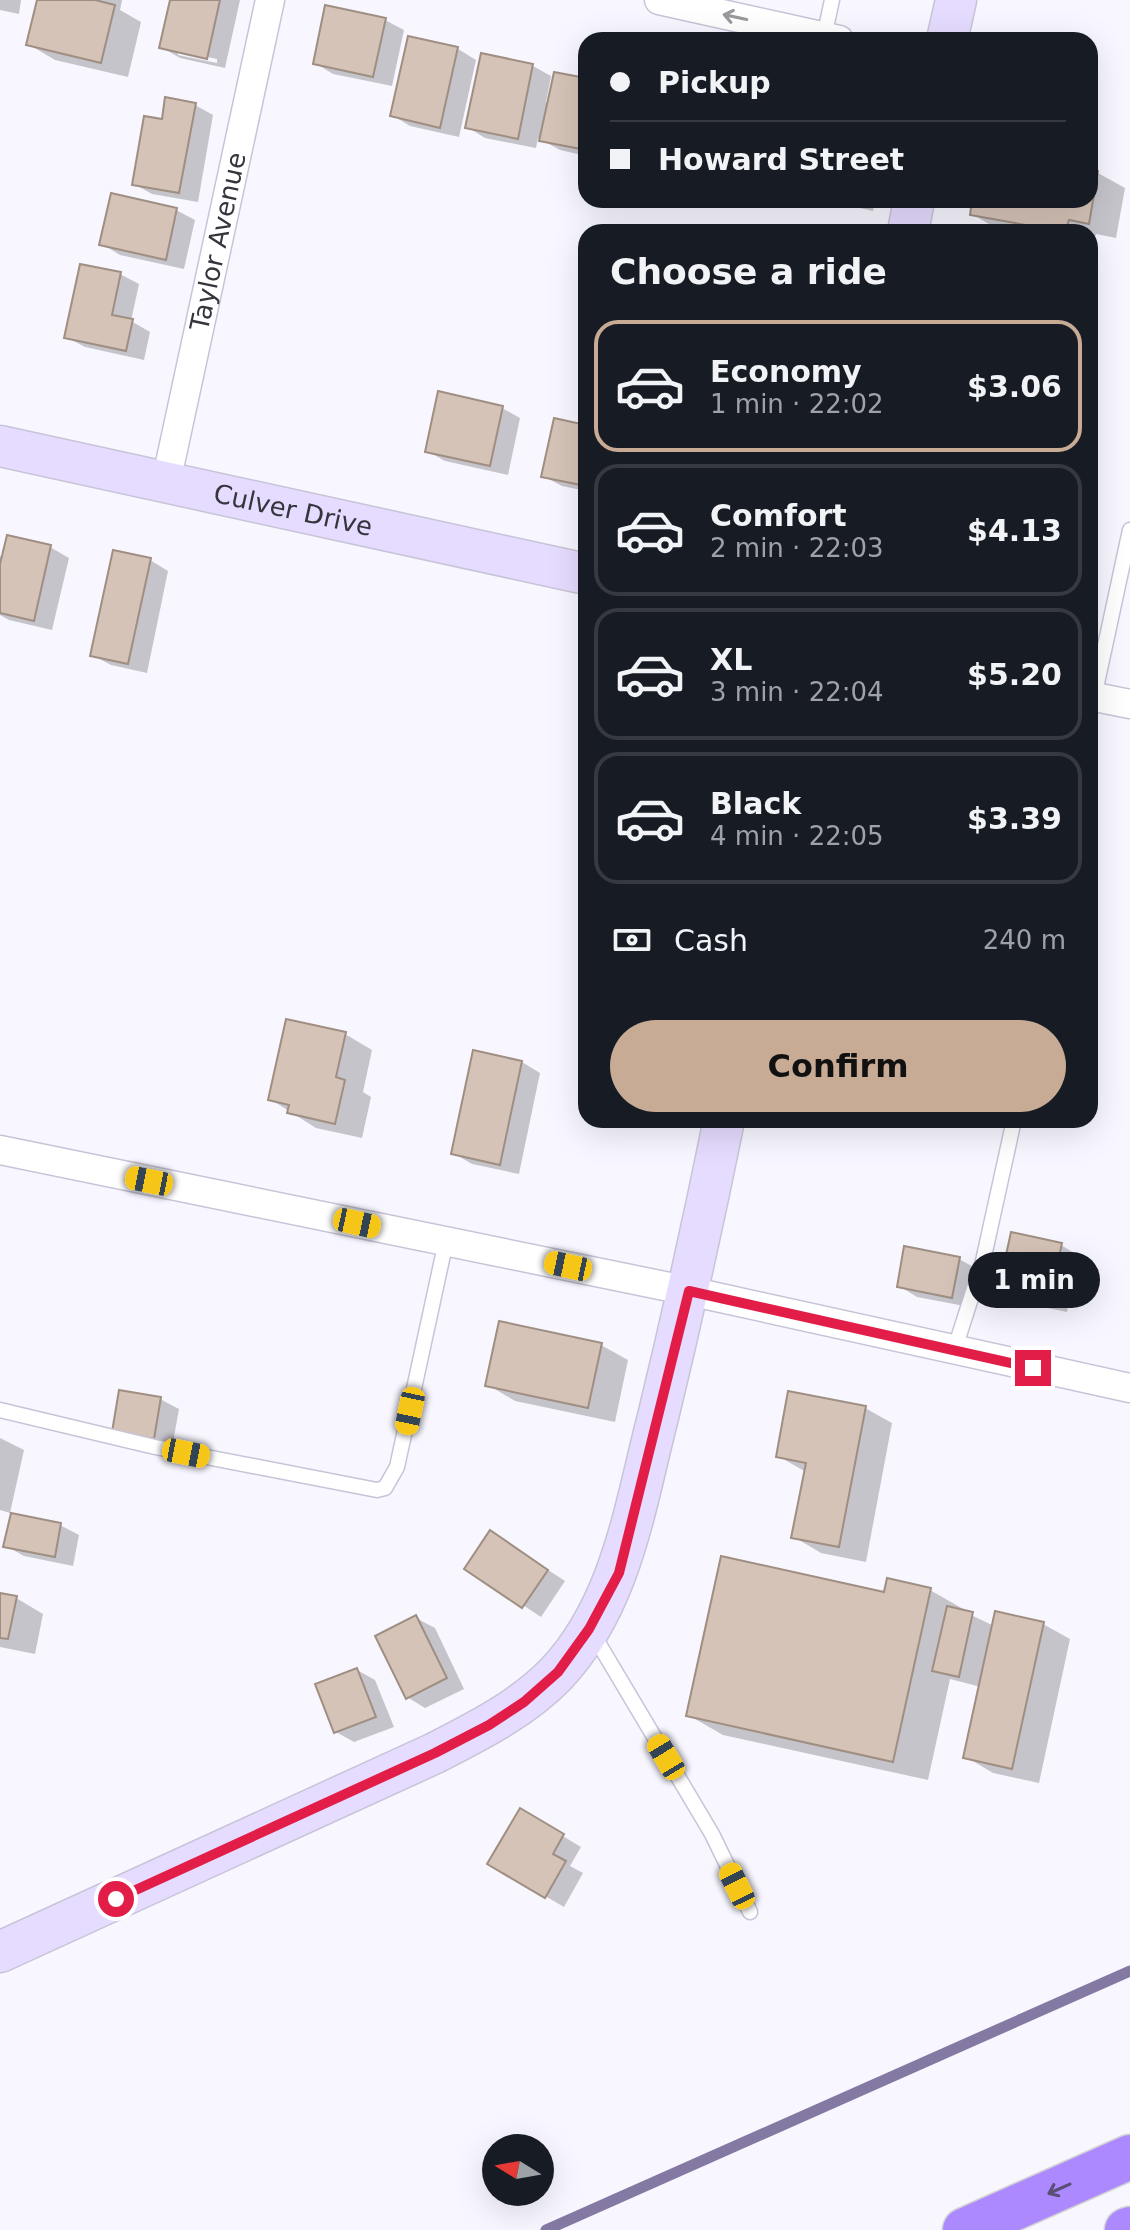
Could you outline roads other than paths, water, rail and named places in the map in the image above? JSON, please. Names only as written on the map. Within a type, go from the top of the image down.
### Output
[{"type":"highway","points":[[965,2230],[1130,2157]]},
{"type":"street","name":"Taylor Avenue","points":[[166,482],[270,0]]},
{"type":"street","points":[[659,0],[805,32]]},
{"type":"street","points":[[949,32],[956,0]]},
{"type":"street","name":"Culver Drive","points":[[0,446],[578,572]]},
{"type":"street","points":[[1098,697],[1130,704]]},
{"type":"street","points":[[0,1952],[435,1753],[489,1725],[524,1702],[558,1672],[589,1629],[619,1573],[689,1291],[722,1128]]},
{"type":"street","points":[[0,1150],[689,1291],[1130,1388]]},
{"type":"lane","points":[[832,0],[832,32]]},
{"type":"lane","points":[[1098,670],[1130,530]]},
{"type":"lane","points":[[954,1351],[983,1261],[1012,1128]]},
{"type":"lane","points":[[0,1410],[155,1447],[377,1490],[385,1488],[397,1467],[446,1241]]},
{"type":"lane","points":[[589,1629],[712,1834],[750,1912]]},
{"type":"waterway","points":[[546,2230],[1130,1971]]}]
